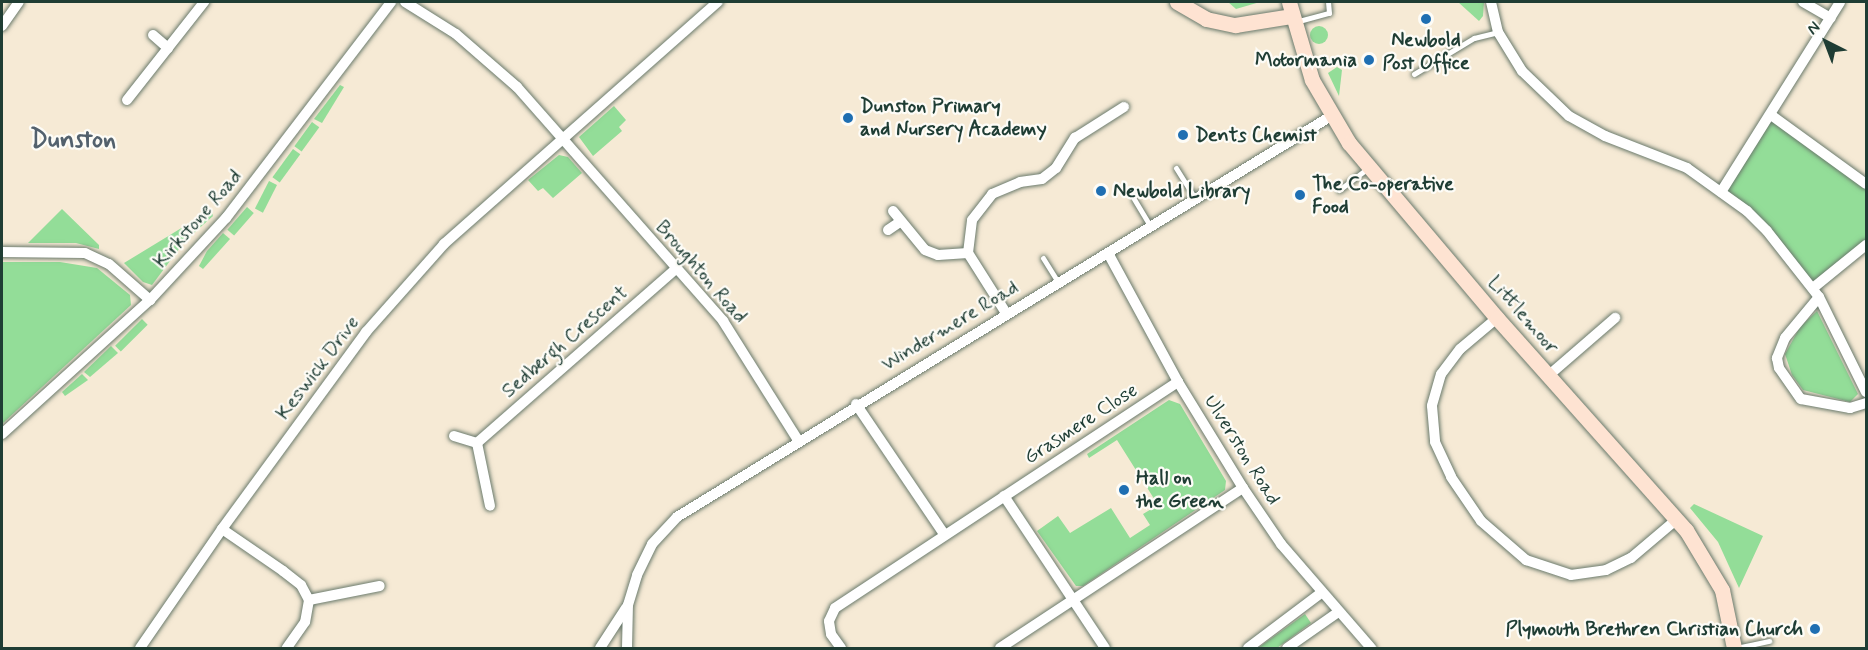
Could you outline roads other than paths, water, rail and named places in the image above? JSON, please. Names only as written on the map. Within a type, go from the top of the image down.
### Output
[{"type":"main road","points":[[1177,2],[1206,19],[1235,25],[1291,13]]},
{"type":"main road","name":"Littlemoor","points":[[1291,13],[1312,80],[1331,116],[1368,168],[1548,376],[1677,519],[1703,554],[1722,590],[1734,648]]},
{"type":"street","points":[[2,26],[19,2]]},
{"type":"street","points":[[127,100],[204,2]]},
{"type":"street","name":"Kirkstone Road","points":[[2,434],[150,300],[226,218],[391,2]]},
{"type":"street","points":[[405,2],[456,34],[516,87],[561,140]]},
{"type":"street","name":"Keswick Drive","points":[[140,648],[222,529],[366,332],[444,244],[718,2]]},
{"type":"street","points":[[1491,2],[1498,32],[1522,71],[1569,116],[1605,136],[1687,168],[1721,192],[1767,231],[1816,292],[1866,392]]},
{"type":"street","points":[[1803,2],[1831,18]]},
{"type":"street","points":[[1721,192],[1840,2]]},
{"type":"street","points":[[153,35],[168,48]]},
{"type":"street","points":[[1006,313],[968,253],[972,220],[992,194],[1020,182],[1042,179],[1056,168],[1076,138],[1124,106]]},
{"type":"street","points":[[1771,115],[1866,183]]},
{"type":"street","name":"Windermere Road","points":[[600,648],[628,605],[652,544],[677,517],[856,404],[1331,116]]},
{"type":"street","name":"Broughton Road","points":[[561,140],[723,321],[798,440]]},
{"type":"street","points":[[893,211],[925,250],[938,255],[968,253]]},
{"type":"street","points":[[888,230],[900,222]]},
{"type":"street","points":[[1866,245],[1816,292],[1785,338],[1777,358],[1779,368],[1801,399],[1850,408],[1866,403]]},
{"type":"street","points":[[2,252],[85,253],[109,264],[150,300]]},
{"type":"street","name":"Ulverston Road","points":[[1108,253],[1178,382],[1243,488],[1281,544],[1337,613],[1371,648]]},
{"type":"street","name":"Sedbergh Crescent","points":[[477,443],[676,269]]},
{"type":"street","points":[[1497,318],[1460,349],[1441,374],[1432,406],[1439,451],[1450,477],[1481,521],[1526,560],[1571,575],[1606,570],[1631,558],[1677,519]]},
{"type":"street","points":[[1548,376],[1615,318]]},
{"type":"street","name":"Grasmere Close","points":[[841,648],[831,634],[829,621],[835,608],[944,534],[1178,382]]},
{"type":"street","points":[[856,404],[944,534]]},
{"type":"street","points":[[454,436],[477,443],[490,506]]},
{"type":"street","points":[[1000,648],[1243,488]]},
{"type":"street","points":[[1004,496],[1105,648]]},
{"type":"street","points":[[222,529],[292,578],[309,600]]},
{"type":"street","points":[[309,600],[380,586]]},
{"type":"street","points":[[1248,648],[1321,593]]},
{"type":"street","points":[[286,648],[304,622],[309,600]]},
{"type":"street","name":"Windermere Road","points":[[627,648],[628,605]]},
{"type":"street","points":[[1287,648],[1337,613]]},
{"type":"lane","points":[[1291,13],[1329,13],[1328,2]]},
{"type":"lane","points":[[1414,74],[1474,38],[1498,32]]},
{"type":"lane","points":[[1176,168],[1195,200]]},
{"type":"lane","points":[[1339,190],[1368,168]]},
{"type":"lane","points":[[1134,199],[1151,227]]},
{"type":"lane","points":[[1042,258],[1058,282]]},
{"type":"lane","points":[[1734,648],[1769,641]]},
{"type":"place","name":"Newbold Post Office","points":[[1426,19]]},
{"type":"place","name":"Motormania","points":[[1369,60]]},
{"type":"place","name":"Dunston Primary and Nursery Academy","points":[[848,118]]},
{"type":"place","name":"Dents Chemist","points":[[1183,135]]},
{"type":"place","name":"Newbold Library","points":[[1101,191]]},
{"type":"place","name":"The Co-operative Food","points":[[1300,195]]},
{"type":"place","name":"Hall on the Green","points":[[1124,490]]},
{"type":"place","name":"Plymouth Brethren Christian Church","points":[[1815,629]]},
{"type":"district","name":"Dunston","points":[[73,141]]}]
